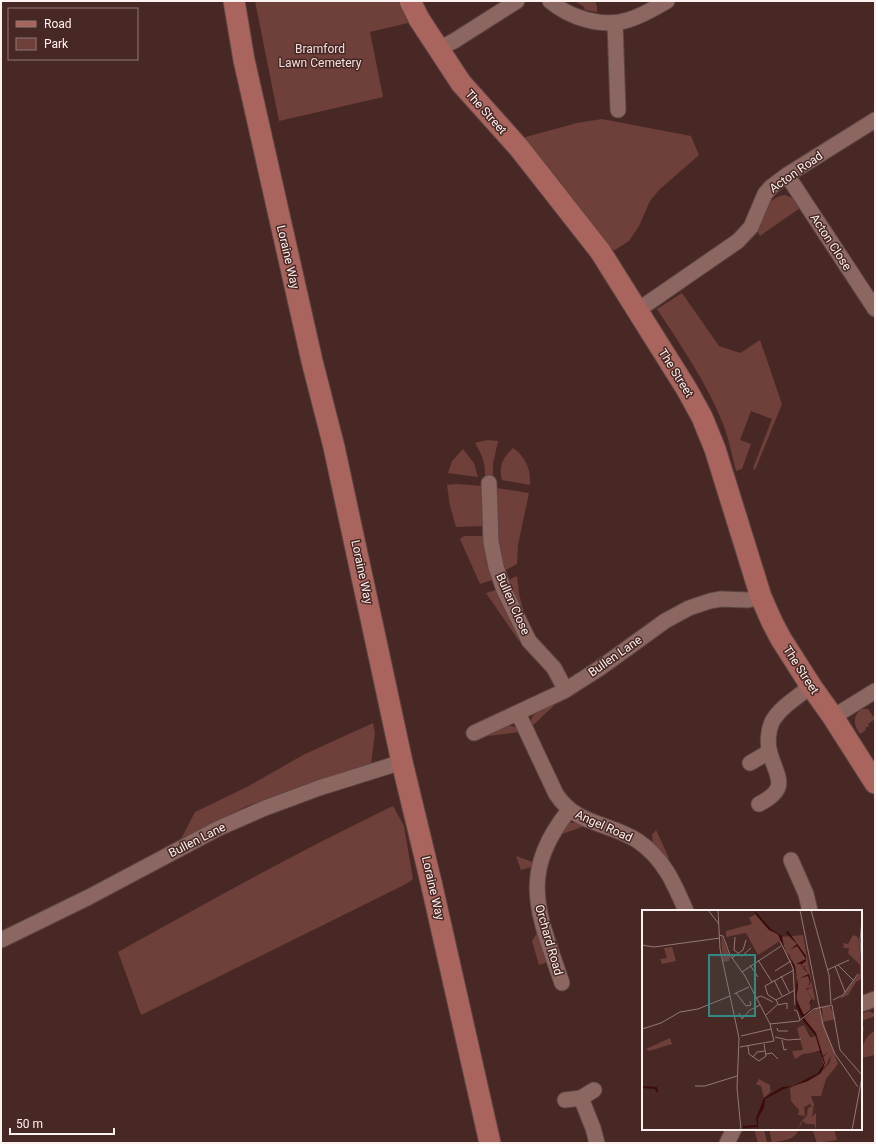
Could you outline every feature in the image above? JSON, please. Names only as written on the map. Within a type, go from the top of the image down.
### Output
[{"type":"main road","name":"Loraine Way","points":[[234,1],[246,68],[312,361],[334,447],[402,762],[433,890],[490,1143]]},
{"type":"main road","name":"The Street","points":[[410,1],[419,19],[461,83],[520,149],[600,251],[686,388],[702,417],[715,449],[761,597],[781,639],[875,783]]},
{"type":"street","points":[[438,49],[454,41],[517,1]]},
{"type":"street","points":[[550,1],[574,16],[601,22],[615,23],[628,21],[639,17],[667,1]]},
{"type":"street","points":[[615,23],[618,110]]},
{"type":"street","name":"Acton Road","points":[[638,310],[738,242],[751,227],[765,194],[771,187],[787,175],[875,120]]},
{"type":"street","name":"Acton Close","points":[[787,175],[875,309]]},
{"type":"street","name":"Bullen Close","points":[[489,483],[492,542],[496,567],[502,584],[515,615],[529,641],[554,668],[565,689]]},
{"type":"street","name":"Bullen Lane","points":[[474,733],[565,689],[600,668],[661,624],[689,608],[721,599],[748,600],[761,597]]},
{"type":"street","points":[[759,804],[772,797],[779,783],[778,772],[769,752],[770,728],[776,716],[811,686]]},
{"type":"street","points":[[833,717],[875,691]]},
{"type":"street","name":"Angel Road","points":[[518,713],[556,794],[569,810],[575,814],[627,835],[642,844],[665,868],[686,910]]},
{"type":"street","points":[[750,763],[769,752]]},
{"type":"street","name":"Bullen Lane","points":[[1,940],[89,897],[217,829],[265,808],[319,788],[402,762]]},
{"type":"street","name":"Orchard Road","points":[[562,983],[539,913],[537,876],[546,845],[556,827],[569,810]]},
{"type":"street","points":[[791,860],[806,894],[810,910]]},
{"type":"street","points":[[862,1004],[875,999]]},
{"type":"street","points":[[565,1100],[587,1094],[597,1143]]},
{"type":"street","points":[[727,1143],[734,1130]]},
{"type":"green space","name":"Bramford Lawn Cemetery","points":[[255,1],[398,1],[408,23],[370,32],[383,97],[279,121]]},
{"type":"green space","points":[[575,1],[595,1],[597,12],[585,10],[584,7]]},
{"type":"green space","points":[[602,119],[691,136],[699,155],[659,190],[650,201],[639,226],[629,241],[615,250],[609,249],[522,138],[577,123]]},
{"type":"green space","points":[[785,195],[794,199],[800,208],[760,236],[757,231],[769,203],[773,199]]},
{"type":"green space","points":[[682,293],[719,346],[740,353],[760,340],[782,404],[755,470],[753,468],[772,419],[751,411],[740,440],[751,444],[742,469],[736,471],[729,442],[718,411],[694,366],[657,309]]},
{"type":"green space","points":[[487,440],[498,441],[493,464],[493,479],[485,478],[483,460],[475,443]]},
{"type":"green space","points":[[513,448],[521,455],[527,464],[530,474],[530,485],[502,480],[502,462]]},
{"type":"green space","points":[[463,449],[474,463],[478,477],[448,473],[452,461]]},
{"type":"green space","points":[[457,484],[483,486],[486,526],[456,527],[450,506],[447,485]]},
{"type":"green space","points":[[496,488],[529,493],[518,545],[517,564],[502,572],[499,562]]},
{"type":"green space","points":[[464,536],[487,536],[495,579],[480,584],[460,539]]},
{"type":"green space","points":[[517,576],[519,594],[523,609],[517,610],[504,582]]},
{"type":"green space","points":[[499,589],[522,638],[519,641],[486,593]]},
{"type":"green space","points":[[564,696],[531,727],[533,716],[537,712],[547,704]]},
{"type":"green space","points":[[861,709],[868,709],[875,719],[868,724],[869,726],[865,728],[866,730],[860,734],[855,725],[855,718]]},
{"type":"green space","points":[[373,723],[375,733],[371,764],[247,806],[181,839],[195,812],[247,787],[303,755]]},
{"type":"green space","points":[[503,725],[515,727],[520,732],[478,737]]},
{"type":"green space","points":[[393,806],[404,826],[413,879],[406,884],[141,1015],[118,952],[220,895]]},
{"type":"green space","points":[[577,822],[588,825],[556,836],[569,823]]},
{"type":"green space","points":[[656,830],[669,858],[666,860],[653,844],[652,835]]},
{"type":"green space","points":[[516,856],[535,863],[534,866],[521,870]]},
{"type":"green space","points":[[540,928],[550,961],[539,965],[532,941]]},
{"type":"green space","points":[[869,1011],[875,1013],[875,1016],[862,1021],[862,1014]]},
{"type":"green space","points":[[862,1021],[864,1030],[862,1033]]},
{"type":"green space","points":[[875,1031],[875,1055],[862,1058],[864,1042]]},
{"type":"green space","points":[[754,1130],[764,1130],[767,1143],[758,1143]]},
{"type":"green space","points":[[769,1130],[798,1130],[795,1135],[786,1140],[772,1143]]},
{"type":"green space","points":[[812,1130],[834,1130],[837,1140],[817,1143]]}]
